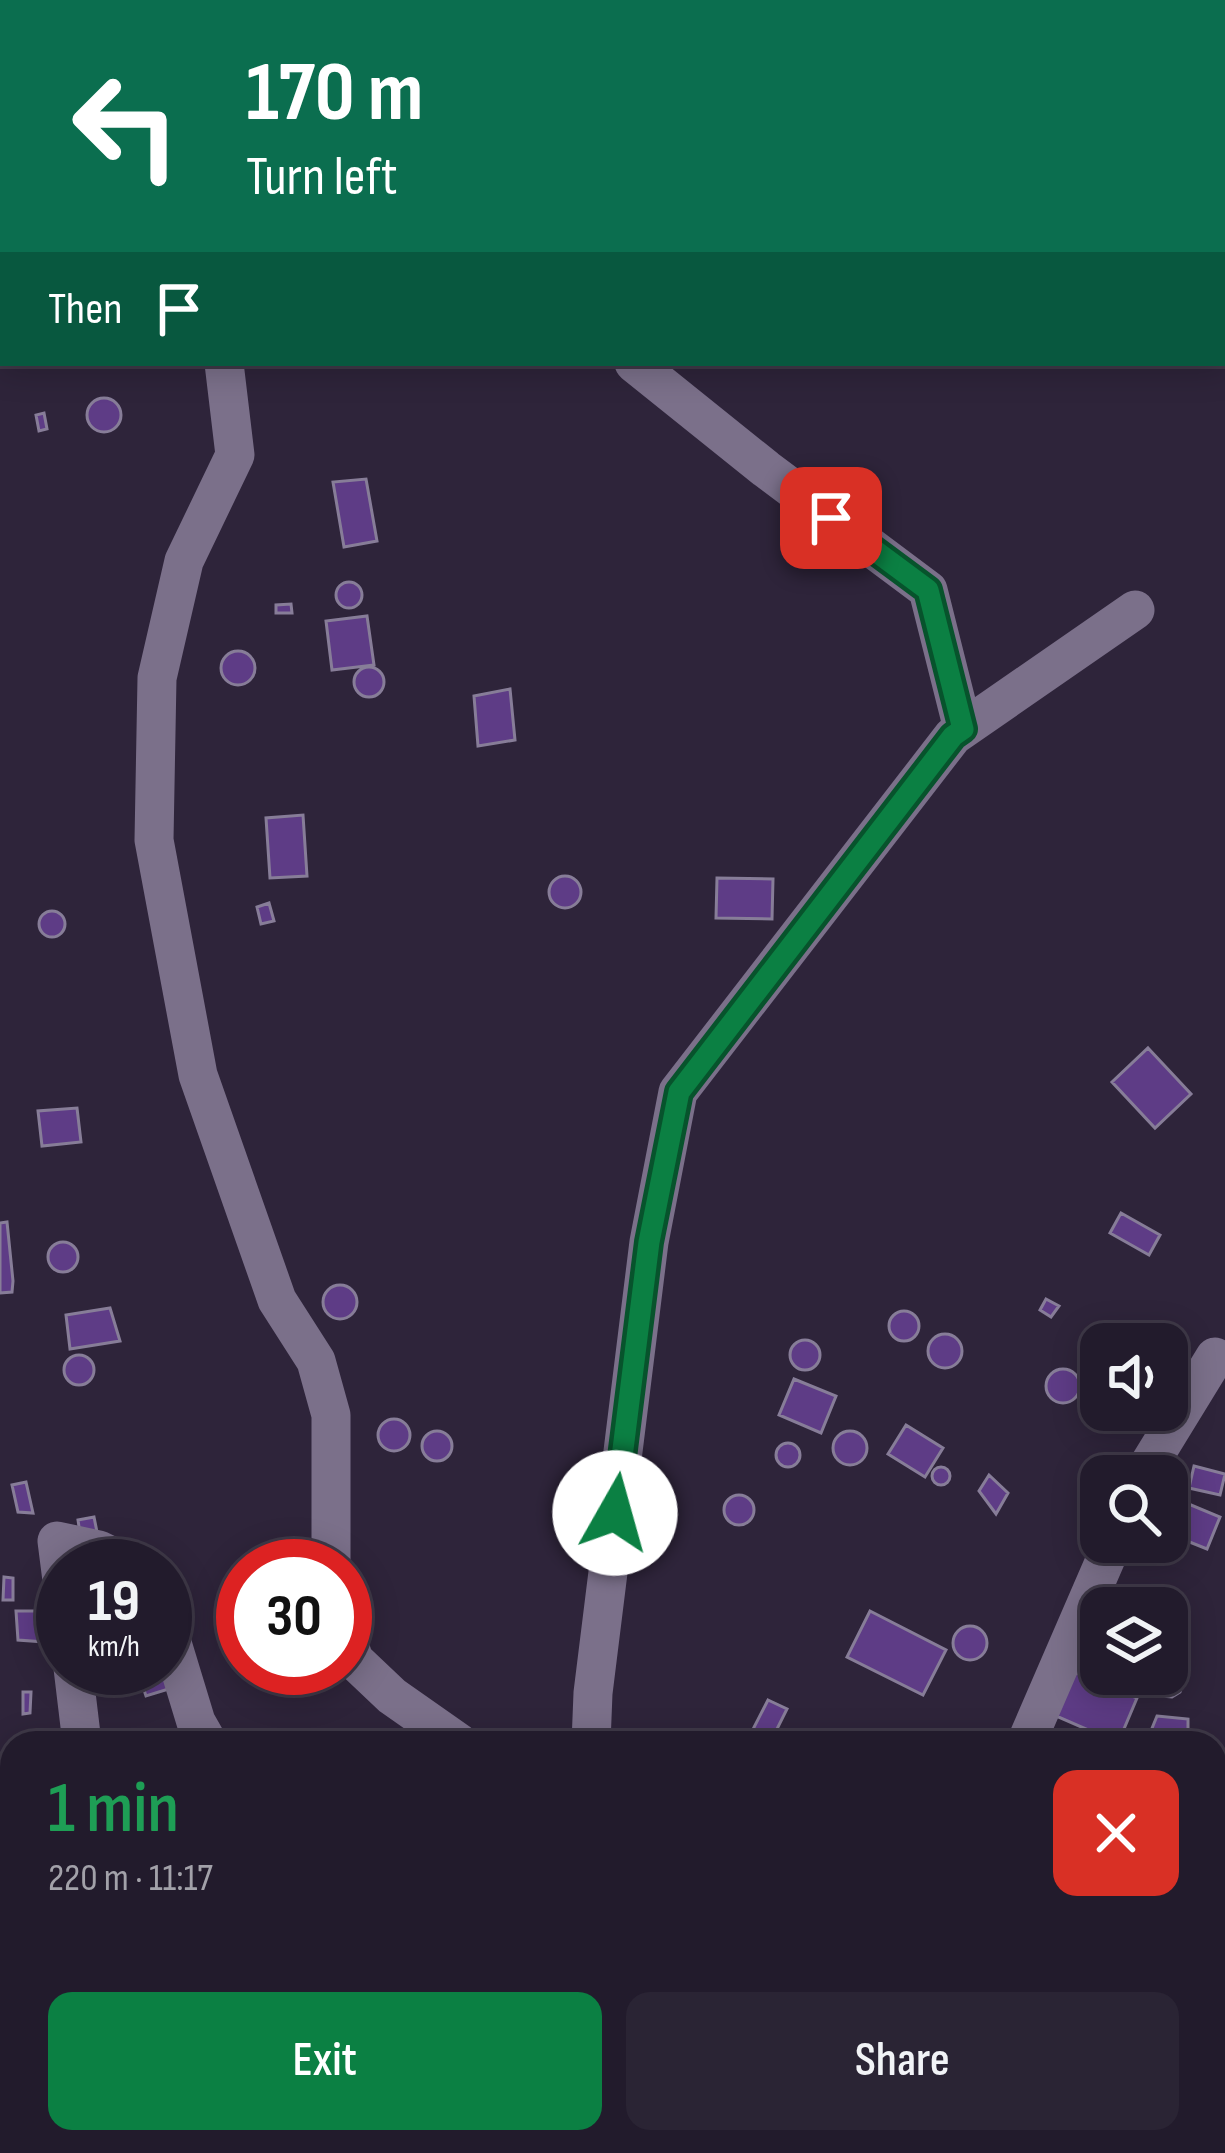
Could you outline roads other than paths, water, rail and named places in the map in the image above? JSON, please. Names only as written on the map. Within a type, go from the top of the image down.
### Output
[{"type":"street","points":[[224,366],[235,455],[184,561],[157,678],[154,840],[197,1076],[278,1300],[316,1361],[331,1415],[331,1539]]},
{"type":"street","points":[[638,366],[928,590],[963,729]]},
{"type":"street","points":[[592,1731],[649,1242],[679,1092],[953,736],[1135,610]]},
{"type":"street","points":[[1155,1455],[1214,1357]]},
{"type":"street","points":[[1031,1731],[1104,1563]]},
{"type":"street","points":[[372,1677],[443,1731]]},
{"type":"street","points":[[77,1695],[81,1731]]},
{"type":"street","points":[[188,1695],[201,1731]]}]
